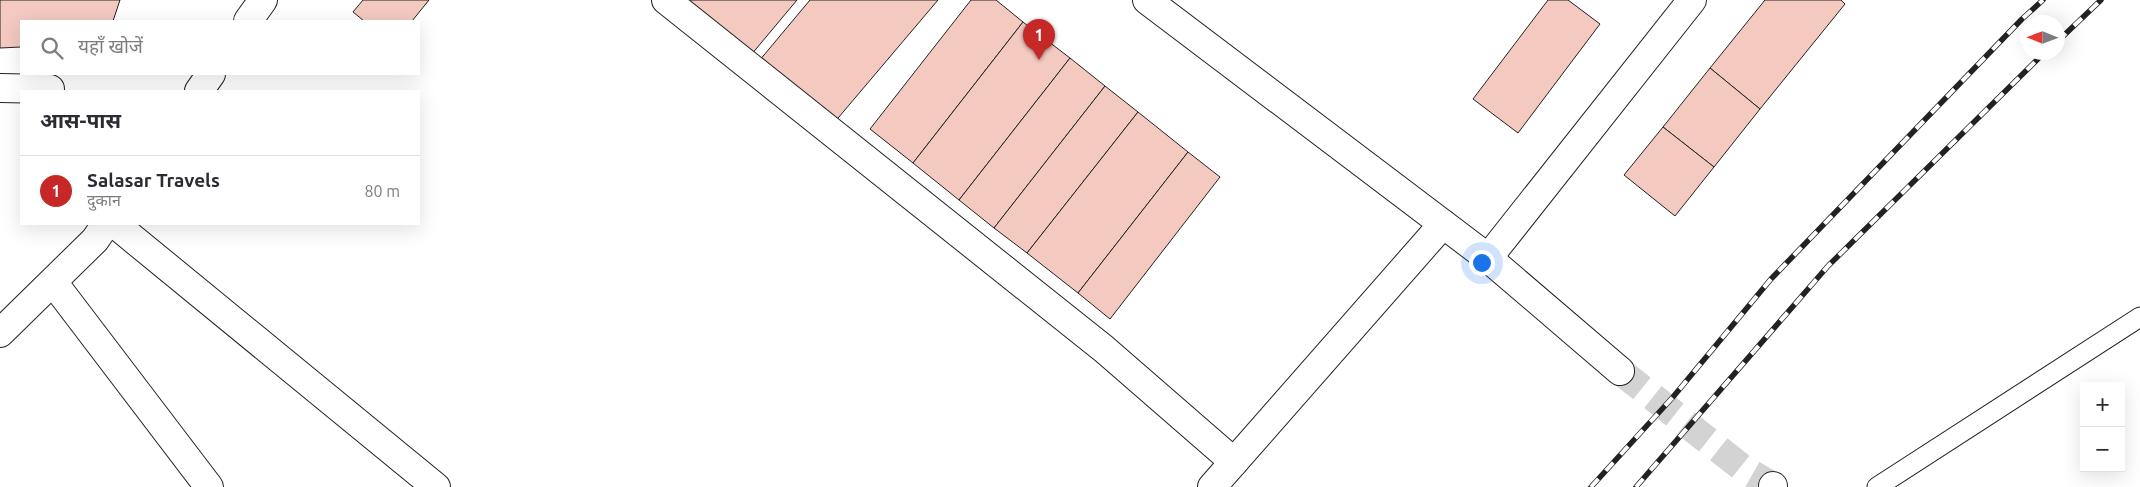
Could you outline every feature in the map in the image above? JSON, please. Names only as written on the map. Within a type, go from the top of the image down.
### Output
[{"type":"street","points":[[249,20],[263,0]]},
{"type":"street","points":[[666,0],[1104,349],[1234,462]]},
{"type":"street","points":[[1147,0],[1488,258],[1620,370]]},
{"type":"street","points":[[1488,258],[1692,0]]},
{"type":"street","points":[[200,90],[210,75]]},
{"type":"street","points":[[0,88],[50,89]]},
{"type":"street","points":[[1212,487],[1443,224]]},
{"type":"street","points":[[0,333],[95,240],[105,225]]},
{"type":"street","points":[[116,225],[436,487]]},
{"type":"street","points":[[53,282],[209,487]]},
{"type":"lane","points":[[1877,487],[2140,317]]},
{"type":"building","points":[[0,0],[120,0],[113,20],[20,20],[20,47],[0,48]]},
{"type":"building","points":[[363,0],[429,0],[413,20],[363,20],[353,12]]},
{"type":"building","points":[[686,0],[797,0],[751,55]]},
{"type":"building","points":[[810,0],[938,0],[833,124],[759,61]]},
{"type":"building","points":[[971,0],[996,0],[1023,22],[913,163],[870,129]]},
{"type":"building","points":[[1548,0],[1568,0],[1600,24],[1518,133],[1473,99]]},
{"type":"building","points":[[1765,0],[1841,0],[1845,4],[1760,109],[1710,68]]},
{"type":"building","points":[[1023,22],[1070,58],[959,200],[913,163]]},
{"type":"building","points":[[1070,58],[1105,86],[994,228],[959,200]]},
{"type":"building","points":[[1710,68],[1760,109],[1714,167],[1663,127]]},
{"type":"building","points":[[1105,86],[1138,112],[1027,253],[994,228]]},
{"type":"building","points":[[1138,112],[1188,152],[1078,293],[1027,253]]},
{"type":"building","points":[[1663,127],[1714,167],[1675,216],[1624,175]]},
{"type":"building","points":[[1188,152],[1220,177],[1110,319],[1078,293]]},
{"type":"tunnel","points":[[1620,371],[1745,470],[1773,486]]},
{"type":"railway","points":[[1591,487],[1673,397],[1771,279],[2022,19],[2043,0]]},
{"type":"railway","points":[[2065,34],[2101,0]]},
{"type":"railway","points":[[1636,487],[1828,266],[2037,60]]},
{"type":"place","name":"Salasar Travels","points":[[1039,60]]}]
